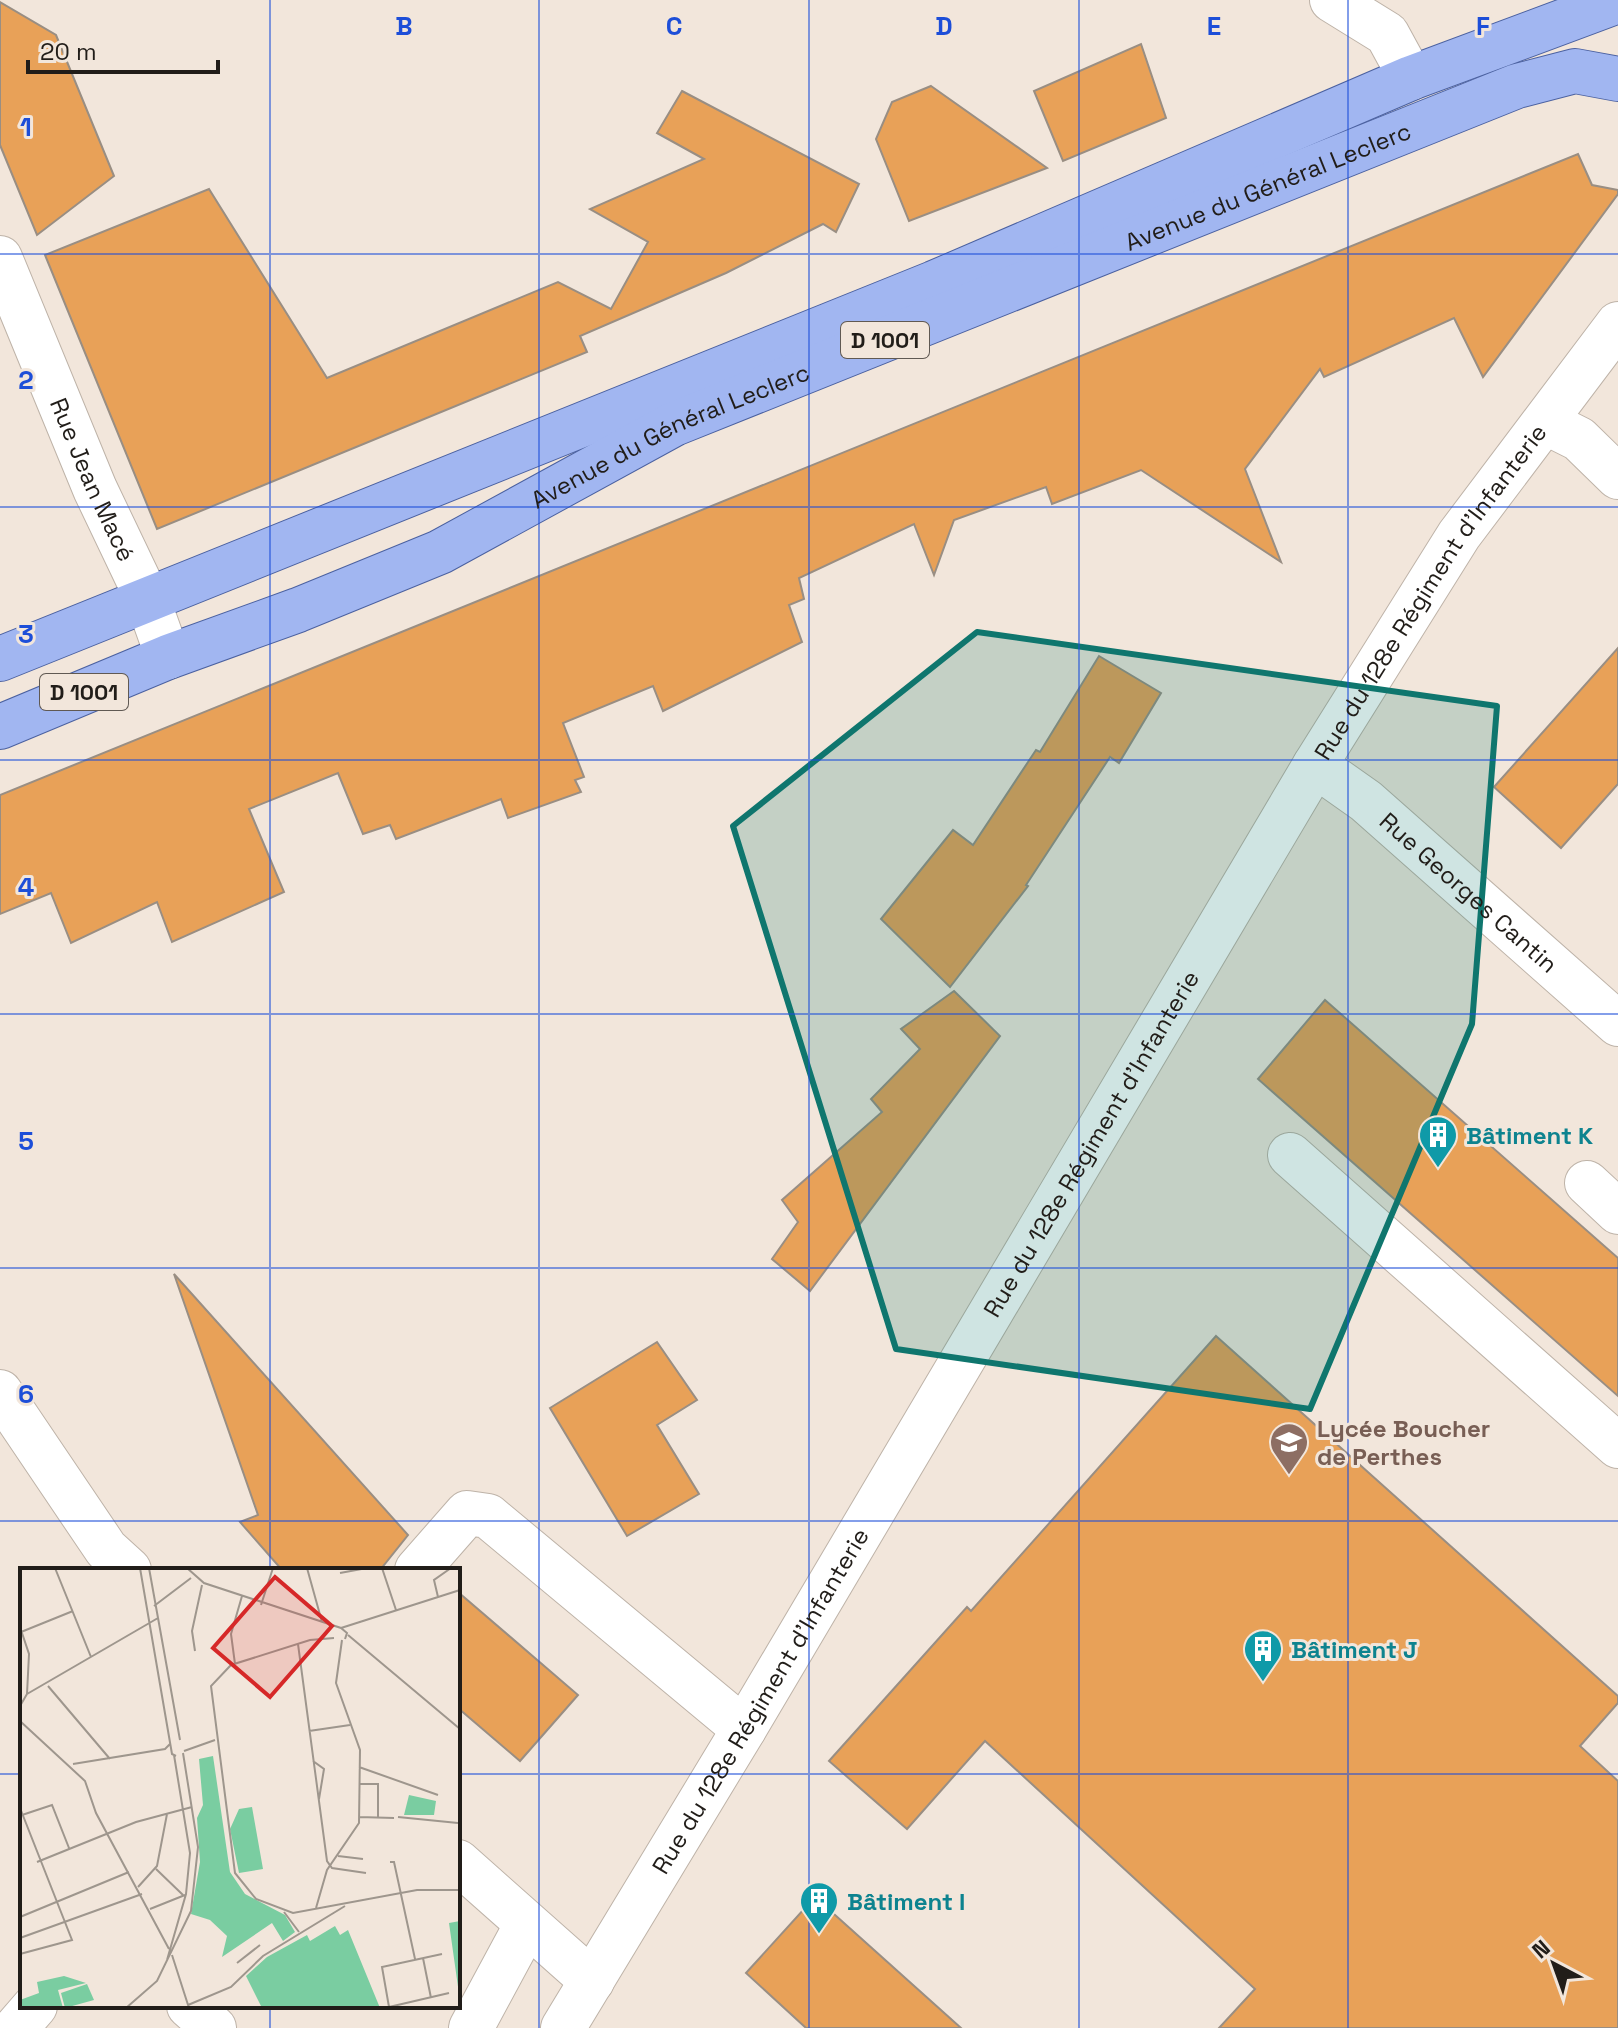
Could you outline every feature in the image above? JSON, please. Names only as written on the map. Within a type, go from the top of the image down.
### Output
[{"type":"main road","name":"Avenue du Général Leclerc","points":[[0,659],[934,283],[1411,78],[1618,1]]},
{"type":"main road","name":"Avenue du Général Leclerc","points":[[0,727],[168,657],[298,610],[440,552],[674,424],[1502,91],[1575,71],[1618,79]]},
{"type":"street","points":[[1332,0],[1387,34],[1411,78]]},
{"type":"street","name":"Rue Jean Macé","points":[[0,258],[95,489],[147,598],[168,657]]},
{"type":"street","name":"Rue du 128e Régiment d'Infanterie","points":[[563,2028],[744,1729],[1315,765],[1459,535],[1618,324]]},
{"type":"street","points":[[1545,422],[1579,439],[1618,477]]},
{"type":"street","name":"Rue Georges Cantin","points":[[1315,765],[1366,801],[1618,1024]]},
{"type":"street","points":[[1290,1155],[1618,1446]]},
{"type":"street","points":[[0,1392],[106,1549],[127,1568]]},
{"type":"street","points":[[419,1568],[467,1513],[488,1516],[744,1729]]},
{"type":"street","points":[[460,1864],[592,1981]]},
{"type":"street","points":[[471,2028],[527,1924]]},
{"type":"street","points":[[16,2028],[33,2008]]},
{"type":"street","points":[[191,2008],[214,2028]]},
{"type":"highlighted area","points":[[977,632],[1497,706],[1472,1024],[1310,1409],[896,1349],[733,826]]},
{"type":"building","points":[[0,2],[56,35],[114,176],[37,235],[0,145]]},
{"type":"building","points":[[1141,44],[1166,118],[1063,161],[1034,91]]},
{"type":"building","points":[[931,86],[1047,168],[909,221],[876,139],[892,102]]},
{"type":"building","points":[[682,91],[859,184],[836,232],[823,224],[726,273],[580,336],[587,352],[157,529],[45,255],[209,189],[327,378],[558,282],[611,309],[648,242],[590,209],[704,159],[657,133]]},
{"type":"building","points":[[1578,154],[1592,185],[1618,190],[1618,194],[1483,377],[1454,318],[1324,377],[1320,369],[1245,469],[1281,562],[1141,470],[1052,504],[1046,487],[954,520],[934,575],[914,524],[799,578],[804,599],[789,605],[802,642],[663,711],[653,686],[563,723],[584,777],[575,780],[581,792],[508,818],[501,799],[396,839],[390,825],[363,834],[338,773],[249,809],[284,892],[172,942],[157,902],[71,943],[51,893],[0,914],[0,795]]},
{"type":"building","points":[[1618,648],[1618,784],[1561,848],[1494,787]]},
{"type":"building","points":[[1099,656],[1161,693],[1119,763],[1110,757],[1028,886],[950,987],[881,919],[953,830],[973,845],[1036,750],[1040,752]]},
{"type":"building","points":[[954,991],[1000,1036],[810,1291],[772,1259],[798,1222],[782,1200],[882,1112],[871,1099],[920,1049],[901,1029]]},
{"type":"building","name":"Bâtiment K","points":[[1325,1000],[1618,1258],[1618,1396],[1258,1079]]},
{"type":"building","points":[[174,1274],[408,1535],[382,1568],[280,1568],[240,1522],[258,1515]]},
{"type":"building","name":"Bâtiment J","points":[[1216,1336],[1618,1696],[1618,1703],[1580,1746],[1618,1781],[1618,2028],[1219,2028],[1255,1989],[985,1741],[907,1829],[829,1761],[967,1607],[971,1611]]},
{"type":"building","points":[[657,1342],[697,1400],[657,1425],[699,1494],[627,1536],[550,1408]]},
{"type":"building","points":[[460,1594],[578,1695],[520,1761],[460,1710]]},
{"type":"building","name":"Bâtiment I","points":[[815,1897],[961,2028],[806,2028],[746,1973]]},
{"type":"place","name":"Bâtiment K","points":[[1438,1169]]},
{"type":"place","name":"Lycée Boucher de Perthes","points":[[1289,1476]]},
{"type":"place","name":"Bâtiment J","points":[[1263,1683]]},
{"type":"place","name":"Bâtiment I","points":[[819,1935]]}]
